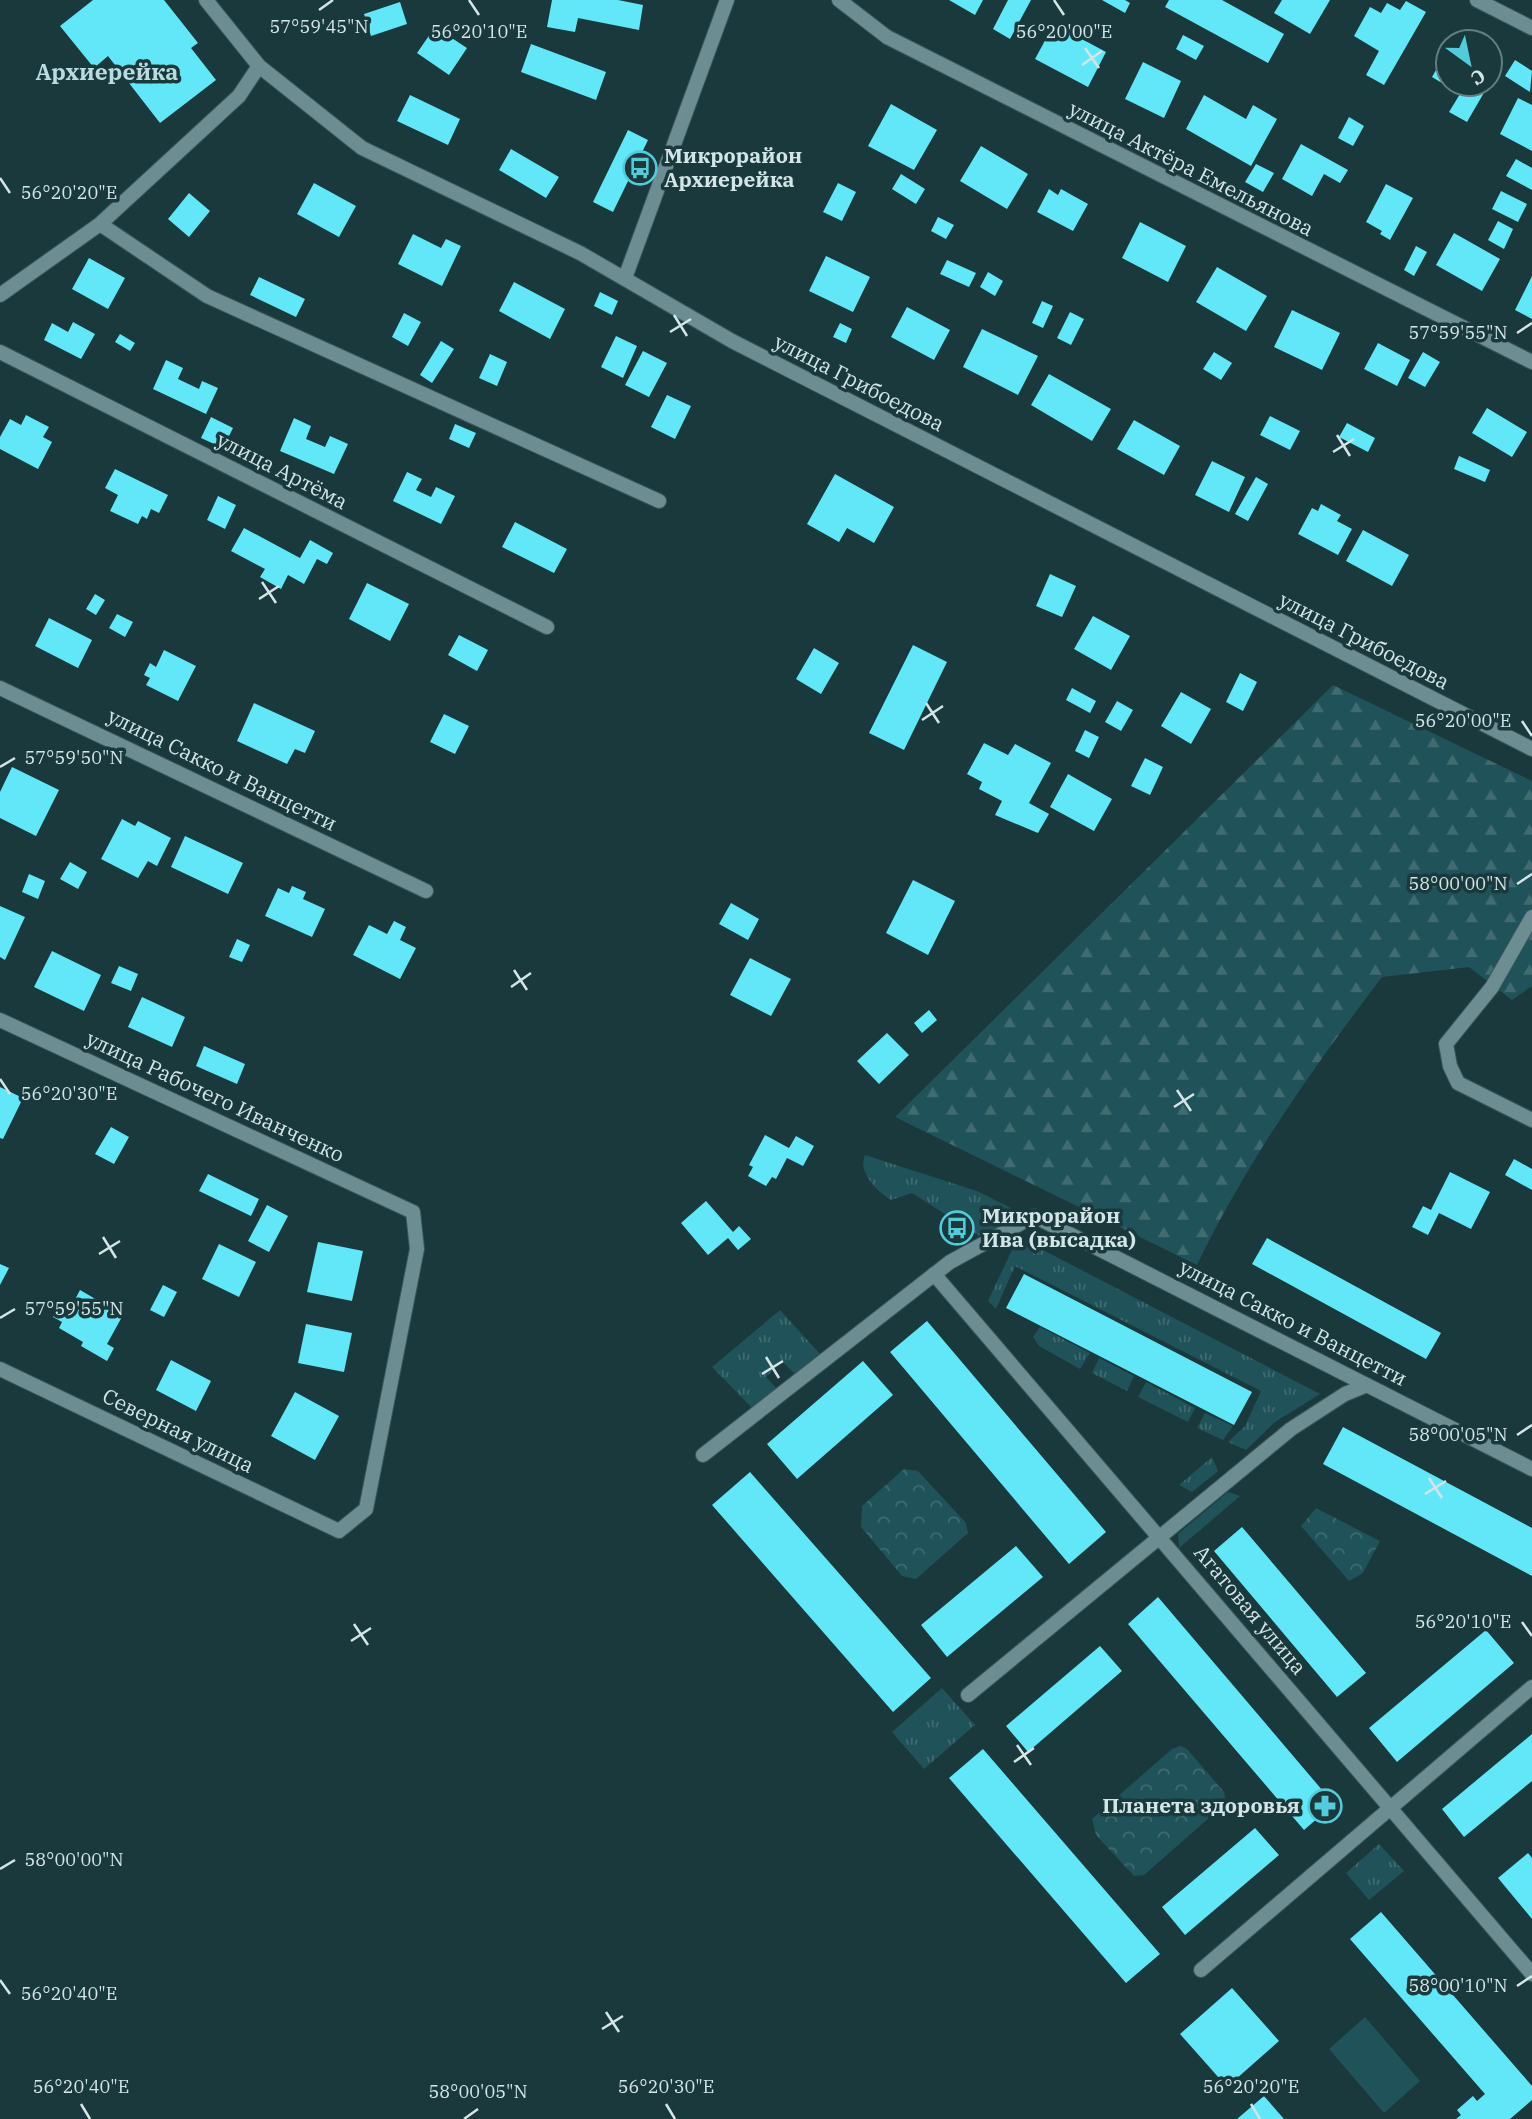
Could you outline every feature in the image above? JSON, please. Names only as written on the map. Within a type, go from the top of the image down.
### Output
[{"type":"street","name":"улица Грибоедова","points":[[206,0],[259,66],[362,148],[625,278],[732,341],[1532,749]]},
{"type":"street","points":[[625,278],[727,0]]},
{"type":"street","name":"улица Актёра Емельянова","points":[[838,0],[887,37],[1532,362]]},
{"type":"street","points":[[1477,0],[1532,27]]},
{"type":"street","points":[[0,295],[100,224],[239,96],[259,66]]},
{"type":"street","points":[[100,224],[207,296],[659,501]]},
{"type":"street","name":"улица Артёма","points":[[0,352],[547,627]]},
{"type":"street","name":"улица Сакко и Ванцетти","points":[[0,688],[426,891]]},
{"type":"street","points":[[1532,917],[1492,987],[1446,1044],[1450,1066],[1458,1083],[1532,1119]]},
{"type":"street","name":"улица Рабочего Иванченко","points":[[0,1020],[413,1212],[417,1249],[366,1509],[339,1531]]},
{"type":"street","name":"улица Сакко и Ванцетти","points":[[934,1274],[950,1262],[1034,1216],[1532,1469]]},
{"type":"street","points":[[703,1455],[934,1274]]},
{"type":"street","name":"Агатовая улица","points":[[934,1274],[1532,1974]]},
{"type":"street","name":"Северная улица","points":[[0,1369],[339,1531]]},
{"type":"street","points":[[968,1695],[1291,1429],[1345,1394],[1367,1385]]},
{"type":"street","points":[[1201,1970],[1532,1686]]},
{"type":"green space","points":[[1333,685],[1532,781],[1532,986],[1512,1000],[1469,967],[1382,977],[1282,1116],[1237,1189],[1197,1265],[895,1117]]},
{"type":"green space","points":[[865,1155],[977,1191],[1011,1208],[1000,1228],[981,1237],[912,1193],[891,1200],[886,1197],[866,1175],[863,1162]]},
{"type":"green space","points":[[1018,1237],[1320,1394],[1275,1422],[1246,1450],[1228,1442],[1245,1426],[1261,1391],[1015,1266],[996,1309],[988,1301]]},
{"type":"green space","points":[[780,1310],[820,1354],[795,1374],[782,1361],[766,1377],[778,1390],[754,1410],[712,1367]]},
{"type":"green space","points":[[1040,1327],[1090,1353],[1080,1369],[1039,1346],[1033,1337]]},
{"type":"green space","points":[[1099,1358],[1134,1376],[1127,1391],[1092,1373]]},
{"type":"green space","points":[[1146,1382],[1195,1408],[1188,1422],[1138,1397]]},
{"type":"green space","points":[[1205,1413],[1233,1426],[1223,1440],[1197,1428]]},
{"type":"green space","points":[[1212,1457],[1218,1471],[1192,1492],[1179,1485]]},
{"type":"green space","points":[[904,1469],[918,1471],[966,1523],[968,1533],[916,1579],[902,1576],[861,1527],[862,1506]]},
{"type":"green space","points":[[1228,1492],[1240,1496],[1179,1548],[1178,1534]]},
{"type":"green space","points":[[1316,1508],[1380,1541],[1363,1573],[1349,1581],[1301,1526]]},
{"type":"green space","points":[[942,1688],[975,1725],[924,1769],[892,1732]]},
{"type":"green space","points":[[1181,1746],[1187,1749],[1224,1792],[1226,1803],[1144,1875],[1134,1876],[1096,1835],[1092,1819],[1172,1749]]},
{"type":"green space","points":[[1379,1844],[1404,1871],[1369,1900],[1346,1873]]},
{"type":"green space","points":[[1365,2017],[1420,2081],[1384,2113],[1329,2049]]},
{"type":"building","points":[[93,0],[164,0],[198,43],[191,48],[216,80],[160,123],[108,56],[94,68],[60,26]]},
{"type":"building","points":[[552,0],[618,0],[643,5],[639,30],[578,18],[575,32],[547,27]]},
{"type":"building","points":[[949,0],[983,0],[975,15]]},
{"type":"building","points":[[1008,0],[1031,0],[1010,39],[993,29]]},
{"type":"building","points":[[1102,0],[1125,0],[1130,3],[1125,13]]},
{"type":"building","points":[[1169,0],[1222,0],[1284,34],[1268,63],[1165,7]]},
{"type":"building","points":[[1282,0],[1330,0],[1310,34],[1274,13]]},
{"type":"building","points":[[1406,1],[1426,12],[1384,85],[1366,75],[1379,51],[1354,36],[1370,7],[1381,13],[1387,3],[1400,10]]},
{"type":"building","points":[[400,2],[407,24],[371,36],[364,14]]},
{"type":"building","points":[[1054,24],[1106,52],[1088,87],[1035,59]]},
{"type":"building","points":[[435,27],[467,48],[449,75],[417,53]]},
{"type":"building","points":[[1183,35],[1204,46],[1196,60],[1176,49]]},
{"type":"building","points":[[531,44],[606,72],[596,100],[521,72]]},
{"type":"building","points":[[1515,60],[1532,71],[1530,92],[1505,76]]},
{"type":"building","points":[[1143,62],[1181,81],[1164,118],[1125,99]]},
{"type":"building","points":[[410,95],[460,119],[448,145],[397,121]]},
{"type":"building","points":[[1204,95],[1246,119],[1253,105],[1277,119],[1251,166],[1186,129]]},
{"type":"building","points":[[1458,98],[1481,98],[1467,122],[1449,112]]},
{"type":"building","points":[[1518,98],[1532,105],[1532,151],[1500,134]]},
{"type":"building","points":[[891,104],[937,130],[914,170],[868,146]]},
{"type":"building","points":[[1349,117],[1364,126],[1353,146],[1338,138]]},
{"type":"building","points":[[628,130],[648,140],[613,212],[593,202]]},
{"type":"building","points":[[1301,144],[1348,170],[1340,183],[1324,174],[1312,196],[1282,179]]},
{"type":"building","points":[[981,146],[1028,174],[1007,209],[960,181]]},
{"type":"building","points":[[511,149],[559,177],[546,198],[499,170]]},
{"type":"building","points":[[1516,159],[1532,168],[1532,190],[1506,176]]},
{"type":"building","points":[[1256,164],[1274,173],[1263,192],[1245,182]]},
{"type":"building","points":[[901,174],[925,189],[916,204],[892,189]]},
{"type":"building","points":[[314,183],[356,206],[339,237],[297,214]]},
{"type":"building","points":[[838,183],[856,192],[842,221],[823,212]]},
{"type":"building","points":[[1386,184],[1413,198],[1390,240],[1380,234],[1382,231],[1366,222]]},
{"type":"building","points":[[1049,189],[1058,195],[1061,189],[1088,204],[1073,231],[1037,212]]},
{"type":"building","points":[[1501,191],[1527,204],[1518,222],[1492,209]]},
{"type":"building","points":[[189,193],[210,211],[189,237],[168,219]]},
{"type":"building","points":[[938,217],[954,225],[946,239],[931,231]]},
{"type":"building","points":[[1498,221],[1513,229],[1504,249],[1488,240]]},
{"type":"building","points":[[1140,222],[1186,246],[1168,282],[1122,258]]},
{"type":"building","points":[[1454,233],[1500,259],[1482,291],[1436,265]]},
{"type":"building","points":[[413,234],[441,248],[446,239],[461,246],[442,286],[398,264]]},
{"type":"building","points":[[1416,246],[1427,252],[1414,276],[1404,270]]},
{"type":"building","points":[[826,256],[870,277],[853,312],[809,291]]},
{"type":"building","points":[[89,258],[125,278],[108,309],[72,289]]},
{"type":"building","points":[[947,260],[976,273],[969,287],[940,274]]},
{"type":"building","points":[[1217,267],[1267,296],[1246,331],[1196,302]]},
{"type":"building","points":[[988,272],[1003,281],[995,296],[980,287]]},
{"type":"building","points":[[1532,276],[1532,319],[1515,310]]},
{"type":"building","points":[[259,277],[305,299],[296,317],[250,295]]},
{"type":"building","points":[[514,282],[565,309],[550,339],[499,311]]},
{"type":"building","points":[[600,292],[618,301],[612,315],[594,306]]},
{"type":"building","points":[[1042,301],[1053,306],[1043,328],[1032,323]]},
{"type":"building","points":[[907,307],[950,330],[934,360],[891,337]]},
{"type":"building","points":[[1292,310],[1340,333],[1322,370],[1274,347]]},
{"type":"building","points":[[1070,312],[1084,319],[1071,345],[1057,338]]},
{"type":"building","points":[[404,313],[421,322],[408,346],[392,337]]},
{"type":"building","points":[[73,322],[95,334],[81,359],[44,340],[52,323],[68,332]]},
{"type":"building","points":[[840,323],[852,329],[846,343],[833,337]]},
{"type":"building","points":[[982,329],[1038,356],[1018,395],[963,367]]},
{"type":"building","points":[[120,334],[135,343],[130,351],[115,342]]},
{"type":"building","points":[[616,336],[637,346],[623,378],[601,367]]},
{"type":"building","points":[[441,341],[454,349],[432,383],[420,375]]},
{"type":"building","points":[[1378,343],[1410,360],[1397,386],[1364,369]]},
{"type":"building","points":[[643,351],[667,363],[649,397],[625,385]]},
{"type":"building","points":[[1214,352],[1232,363],[1221,380],[1203,369]]},
{"type":"building","points":[[1423,352],[1440,362],[1425,387],[1408,378]]},
{"type":"building","points":[[490,354],[507,362],[497,386],[479,378]]},
{"type":"building","points":[[166,360],[183,368],[178,379],[199,389],[202,381],[218,388],[206,414],[153,389]]},
{"type":"building","points":[[1049,374],[1111,409],[1092,441],[1031,405]]},
{"type":"building","points":[[667,395],[691,406],[675,439],[651,427]]},
{"type":"building","points":[[1487,408],[1527,432],[1512,457],[1472,433]]},
{"type":"building","points":[[26,415],[49,427],[43,437],[52,442],[38,469],[0,449],[0,437],[10,419],[21,425]]},
{"type":"building","points":[[1270,416],[1300,431],[1290,450],[1260,435]]},
{"type":"building","points":[[211,417],[233,428],[223,448],[201,438]]},
{"type":"building","points":[[294,418],[311,426],[306,439],[325,447],[330,436],[348,444],[334,474],[280,451]]},
{"type":"building","points":[[1134,420],[1180,446],[1164,475],[1117,449]]},
{"type":"building","points":[[1347,423],[1375,438],[1368,452],[1339,437]]},
{"type":"building","points":[[455,424],[476,433],[469,448],[449,439]]},
{"type":"building","points":[[1459,456],[1490,470],[1485,482],[1454,469]]},
{"type":"building","points":[[1212,461],[1245,477],[1229,512],[1195,495]]},
{"type":"building","points":[[115,469],[168,495],[159,513],[151,509],[147,519],[142,516],[138,524],[110,511],[118,495],[105,488]]},
{"type":"building","points":[[407,472],[422,479],[416,490],[431,497],[436,487],[455,496],[441,524],[393,501]]},
{"type":"building","points":[[835,474],[894,507],[874,543],[847,528],[839,542],[807,524]]},
{"type":"building","points":[[1256,477],[1268,484],[1248,521],[1235,514]]},
{"type":"building","points":[[218,496],[236,505],[225,529],[207,520]]},
{"type":"building","points":[[1321,504],[1341,515],[1337,521],[1352,529],[1338,555],[1298,534],[1312,508],[1318,511]]},
{"type":"building","points":[[515,522],[567,549],[554,573],[502,547]]},
{"type":"building","points":[[244,528],[300,558],[310,540],[333,553],[327,564],[317,559],[304,584],[288,575],[281,589],[260,577],[265,569],[231,551]]},
{"type":"building","points":[[1363,530],[1409,555],[1392,586],[1346,561]]},
{"type":"building","points":[[1050,574],[1076,586],[1062,617],[1036,606]]},
{"type":"building","points":[[367,583],[409,604],[390,641],[349,619]]},
{"type":"building","points":[[95,594],[105,600],[96,615],[86,609]]},
{"type":"building","points":[[117,614],[133,622],[125,637],[109,628]]},
{"type":"building","points":[[1093,616],[1130,636],[1111,670],[1074,649]]},
{"type":"building","points":[[49,618],[92,640],[78,668],[35,646]]},
{"type":"building","points":[[459,635],[488,650],[477,671],[448,655]]},
{"type":"building","points":[[913,645],[947,662],[904,750],[869,733]]},
{"type":"building","points":[[814,648],[839,663],[821,694],[796,679]]},
{"type":"building","points":[[164,650],[196,666],[178,701],[146,685],[150,678],[144,675],[150,663],[156,667]]},
{"type":"building","points":[[1240,673],[1257,682],[1243,711],[1226,702]]},
{"type":"building","points":[[1072,688],[1096,701],[1090,713],[1066,700]]},
{"type":"building","points":[[1181,692],[1211,709],[1191,744],[1161,726]]},
{"type":"building","points":[[1117,701],[1133,710],[1121,731],[1105,722]]},
{"type":"building","points":[[254,703],[315,731],[305,753],[295,749],[287,764],[237,741]]},
{"type":"building","points":[[444,714],[469,726],[455,754],[430,742]]},
{"type":"building","points":[[1085,730],[1099,737],[1089,758],[1075,751]]},
{"type":"building","points":[[984,743],[1008,755],[1015,744],[1051,763],[1029,803],[1049,814],[1038,833],[995,815],[1002,801],[979,789],[982,782],[967,774]]},
{"type":"building","points":[[1145,758],[1163,767],[1150,795],[1131,786]]},
{"type":"building","points":[[12,767],[59,790],[36,836],[0,818],[0,792]]},
{"type":"building","points":[[1068,774],[1112,799],[1094,831],[1050,807]]},
{"type":"building","points":[[122,819],[135,826],[138,821],[171,838],[157,866],[148,861],[138,878],[101,859]]},
{"type":"building","points":[[185,836],[243,863],[228,894],[171,867]]},
{"type":"building","points":[[70,862],[87,872],[78,889],[60,879]]},
{"type":"building","points":[[29,874],[45,881],[38,899],[22,892]]},
{"type":"building","points":[[913,880],[955,901],[928,955],[886,933]]},
{"type":"building","points":[[292,886],[306,892],[303,899],[325,909],[312,937],[265,916],[278,888],[289,893]]},
{"type":"building","points":[[731,903],[759,919],[748,940],[719,924]]},
{"type":"building","points":[[0,906],[25,917],[5,960],[0,957]]},
{"type":"building","points":[[394,921],[406,927],[400,940],[416,948],[400,979],[353,955],[369,925],[387,934]]},
{"type":"building","points":[[237,939],[250,945],[242,962],[229,957]]},
{"type":"building","points":[[52,951],[101,975],[84,1011],[34,987]]},
{"type":"building","points":[[750,958],[791,979],[771,1016],[730,995]]},
{"type":"building","points":[[119,966],[138,974],[131,991],[111,983]]},
{"type":"building","points":[[142,997],[185,1017],[172,1047],[128,1027]]},
{"type":"building","points":[[929,1010],[937,1020],[922,1033],[914,1023]]},
{"type":"building","points":[[887,1033],[909,1055],[879,1084],[857,1061]]},
{"type":"building","points":[[204,1046],[245,1064],[237,1084],[196,1066]]},
{"type":"building","points":[[0,1087],[23,1098],[3,1139],[0,1138]]},
{"type":"building","points":[[111,1127],[129,1137],[114,1164],[95,1154]]},
{"type":"building","points":[[765,1135],[789,1148],[796,1136],[814,1146],[803,1166],[787,1158],[776,1179],[772,1177],[766,1186],[748,1176],[753,1167],[749,1165]]},
{"type":"building","points":[[1514,1159],[1532,1169],[1532,1190],[1505,1175]]},
{"type":"building","points":[[1450,1172],[1490,1192],[1471,1229],[1439,1213],[1428,1235],[1412,1227],[1423,1206],[1431,1210]]},
{"type":"building","points":[[208,1174],[259,1199],[251,1216],[199,1191]]},
{"type":"building","points":[[706,1201],[733,1232],[739,1226],[751,1239],[738,1250],[728,1238],[708,1255],[681,1223]]},
{"type":"building","points":[[267,1205],[288,1216],[269,1252],[248,1241]]},
{"type":"building","points":[[1267,1238],[1441,1333],[1426,1359],[1252,1264]]},
{"type":"building","points":[[318,1242],[363,1251],[352,1301],[307,1292]]},
{"type":"building","points":[[219,1244],[256,1262],[239,1297],[202,1279]]},
{"type":"building","points":[[0,1264],[9,1268],[0,1285]]},
{"type":"building","points":[[1024,1274],[1252,1392],[1234,1425],[1006,1308]]},
{"type":"building","points":[[163,1285],[177,1292],[164,1317],[150,1310]]},
{"type":"building","points":[[80,1290],[123,1315],[107,1344],[114,1348],[107,1361],[81,1346],[83,1342],[59,1328],[62,1322],[53,1317],[59,1306],[69,1311]]},
{"type":"building","points":[[927,1321],[1106,1532],[1069,1564],[890,1352]]},
{"type":"building","points":[[306,1324],[352,1333],[344,1372],[298,1363]]},
{"type":"building","points":[[171,1360],[211,1381],[196,1411],[156,1390]]},
{"type":"building","points":[[863,1361],[893,1395],[797,1479],[767,1444]]},
{"type":"building","points":[[295,1392],[339,1416],[315,1460],[271,1436]]},
{"type":"building","points":[[1343,1427],[1532,1528],[1532,1576],[1323,1464]]},
{"type":"building","points":[[750,1472],[931,1678],[893,1712],[712,1505]]},
{"type":"building","points":[[1242,1527],[1366,1673],[1337,1697],[1214,1551]]},
{"type":"building","points":[[1016,1546],[1043,1577],[947,1657],[921,1625]]},
{"type":"building","points":[[1158,1597],[1334,1804],[1304,1830],[1128,1624]]},
{"type":"building","points":[[1486,1630],[1514,1663],[1397,1762],[1369,1728]]},
{"type":"building","points":[[1100,1646],[1122,1671],[1028,1752],[1006,1726]]},
{"type":"building","points":[[1532,1734],[1532,1781],[1464,1837],[1442,1809]]},
{"type":"building","points":[[983,1749],[1160,1954],[1126,1983],[949,1778]]},
{"type":"building","points":[[1255,1828],[1279,1855],[1185,1935],[1162,1907]]},
{"type":"building","points":[[1528,1853],[1532,1858],[1532,1919],[1498,1878]]},
{"type":"building","points":[[1381,1912],[1532,2086],[1532,2100],[1510,2119],[1456,2119],[1461,2115],[1457,2110],[1473,2096],[1477,2101],[1485,2094],[1350,1939]]},
{"type":"building","points":[[1232,1988],[1279,2041],[1227,2087],[1180,2034]]},
{"type":"building","points":[[1264,2096],[1284,2119],[1237,2119]]},
{"type":"place","name":"Микрорайон Архиерейка","points":[[640,168]]},
{"type":"place","name":"Микрорайон Ива (высадка)","points":[[957,1228]]},
{"type":"place","name":"Планета здоровья","points":[[1325,1806]]},
{"type":"district","name":"Архиерейка","points":[[107,72]]}]
